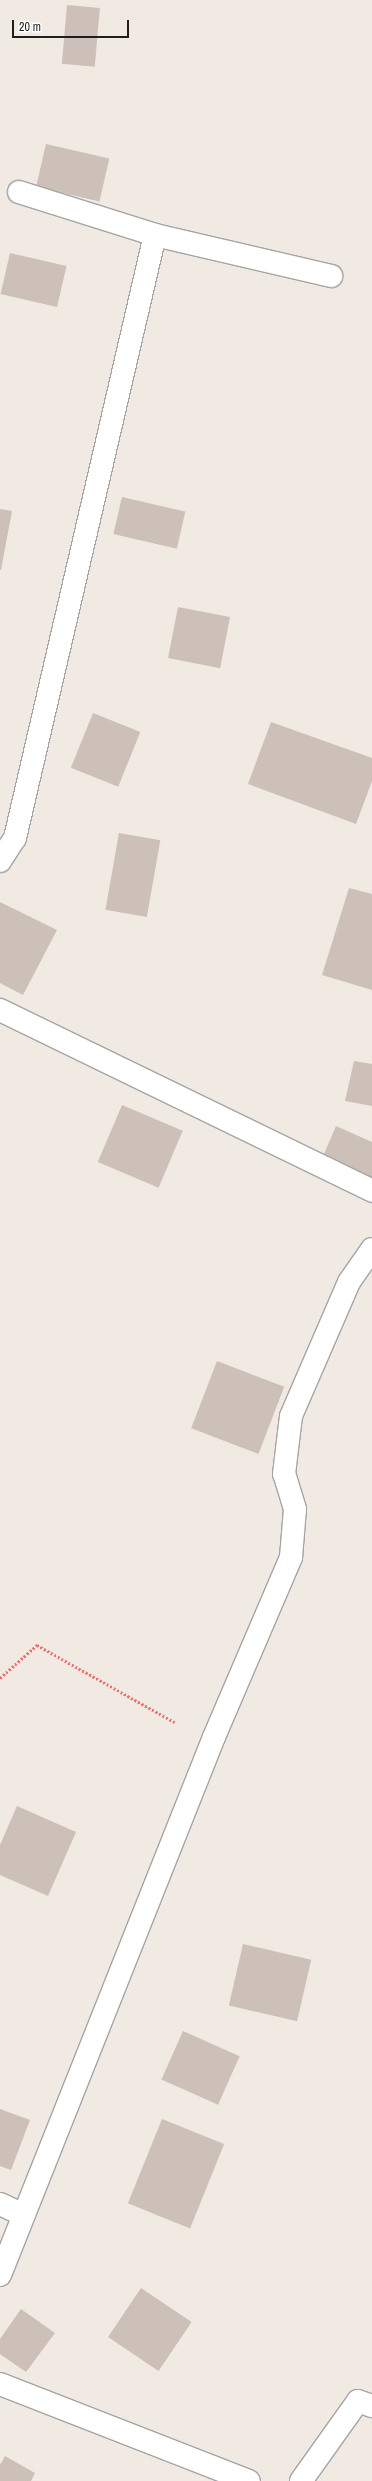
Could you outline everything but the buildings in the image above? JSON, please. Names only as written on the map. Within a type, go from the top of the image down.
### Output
[{"type":"street","points":[[19,192],[155,235],[331,276]]},
{"type":"street","points":[[0,861],[15,838],[155,235]]},
{"type":"street","points":[[0,1010],[372,1191]]},
{"type":"street","points":[[0,2275],[214,1738],[291,1557],[295,1509],[284,1474],[291,1416],[349,1282],[372,1249]]},
{"type":"street","points":[[0,2204],[24,2215]]},
{"type":"street","points":[[0,2384],[249,2481]]},
{"type":"street","points":[[301,2481],[358,2401],[372,2406]]},
{"type":"path","points":[[0,1678],[37,1645],[176,1722]]}]
